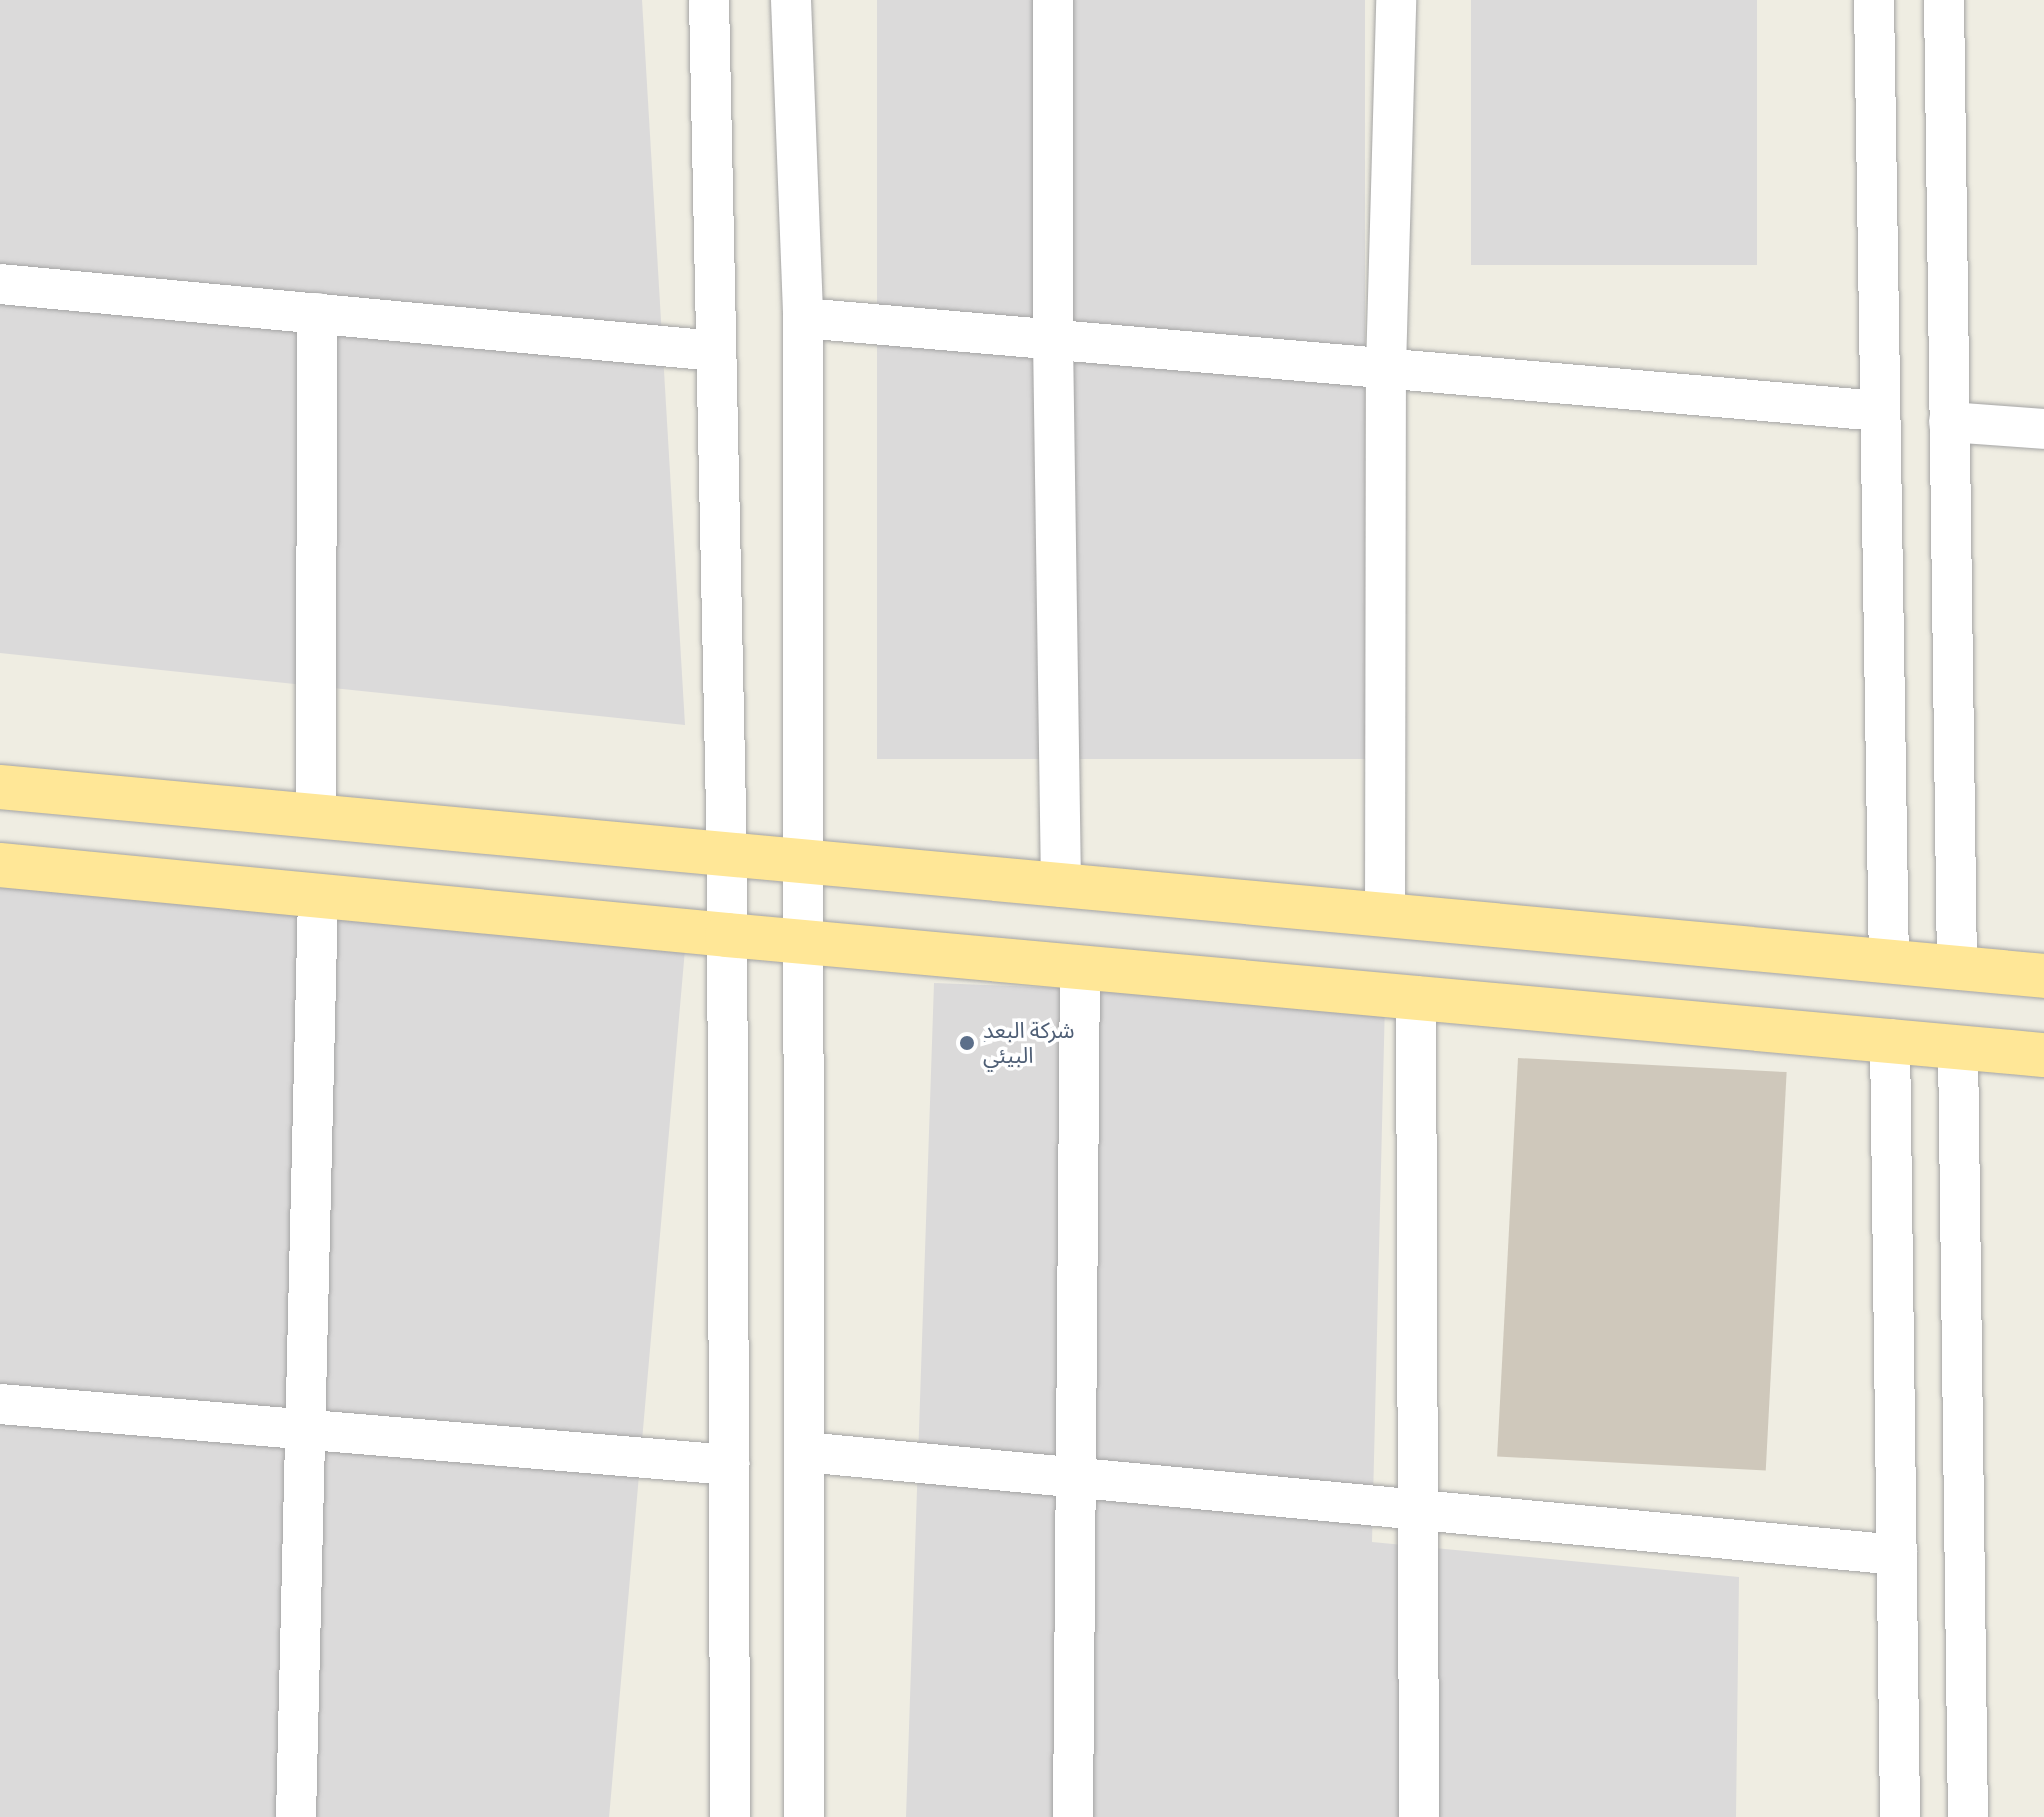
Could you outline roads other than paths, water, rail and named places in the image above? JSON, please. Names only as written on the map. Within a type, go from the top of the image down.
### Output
[{"type":"main road","points":[[0,787],[727,857],[2044,976]]},
{"type":"main road","points":[[0,865],[727,935],[2044,1055]]},
{"type":"street","points":[[709,0],[727,857],[730,1817]]},
{"type":"street","points":[[791,0],[803,318],[804,1817]]},
{"type":"street","points":[[1053,0],[1053,339],[1061,887]]},
{"type":"street","points":[[1385,915],[1386,368],[1396,0]]},
{"type":"street","points":[[1874,0],[1889,961]]},
{"type":"street","points":[[1944,0],[1957,967]]},
{"type":"street","points":[[0,284],[716,351]]},
{"type":"street","points":[[316,817],[317,313]]},
{"type":"street","points":[[803,318],[1880,411]]},
{"type":"street","points":[[1949,422],[2044,429]]},
{"type":"street","points":[[296,1817],[318,895]]},
{"type":"street","points":[[1073,1817],[1080,967]]},
{"type":"street","points":[[1416,996],[1419,1817]]},
{"type":"street","points":[[1890,1039],[1900,1817]]},
{"type":"street","points":[[1958,1047],[1968,1817]]},
{"type":"street","points":[[0,1404],[729,1465]]},
{"type":"street","points":[[804,1452],[1897,1555]]},
{"type":"place","name":"ِشركة البعد البيئي","points":[[967,1043]]}]
